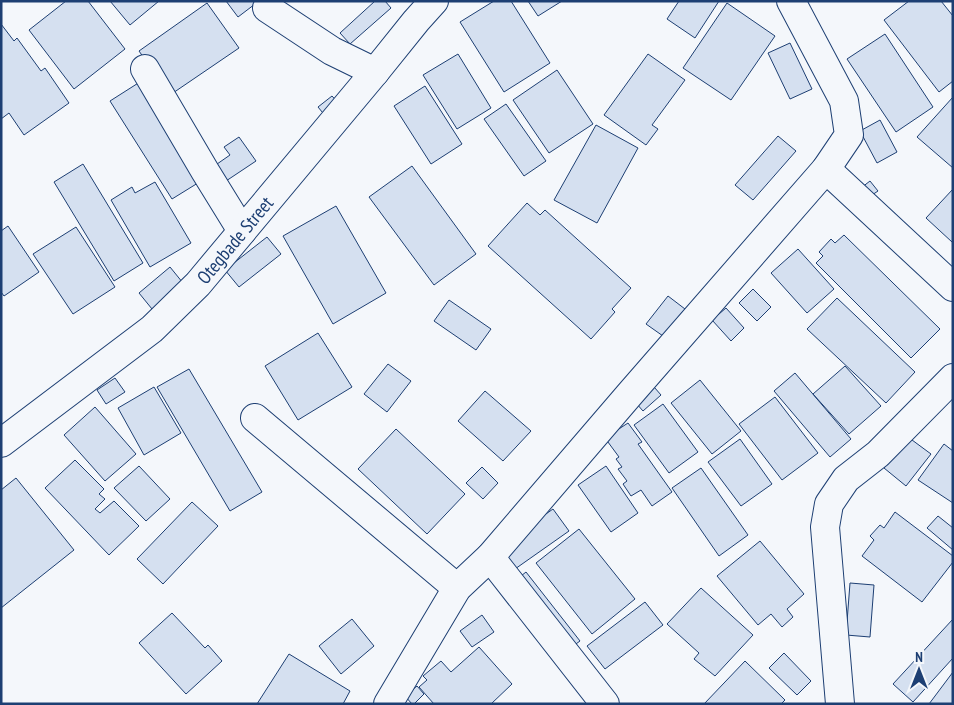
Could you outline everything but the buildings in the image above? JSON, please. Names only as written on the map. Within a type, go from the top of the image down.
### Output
[{"type":"street","name":"Otegbade Street","points":[[1,443],[152,329],[198,284],[416,20],[434,1]]},
{"type":"street","points":[[388,704],[457,588],[490,557],[826,168],[849,135],[844,101],[791,1]]},
{"type":"street","points":[[267,8],[332,51],[375,72]]},
{"type":"street","points":[[145,69],[204,171],[242,231]]},
{"type":"street","points":[[826,168],[953,286]]},
{"type":"street","points":[[840,704],[824,527],[829,504],[846,478],[878,454],[953,378]]},
{"type":"street","points":[[255,418],[457,588]]},
{"type":"street","points":[[490,557],[575,663],[605,704]]}]
